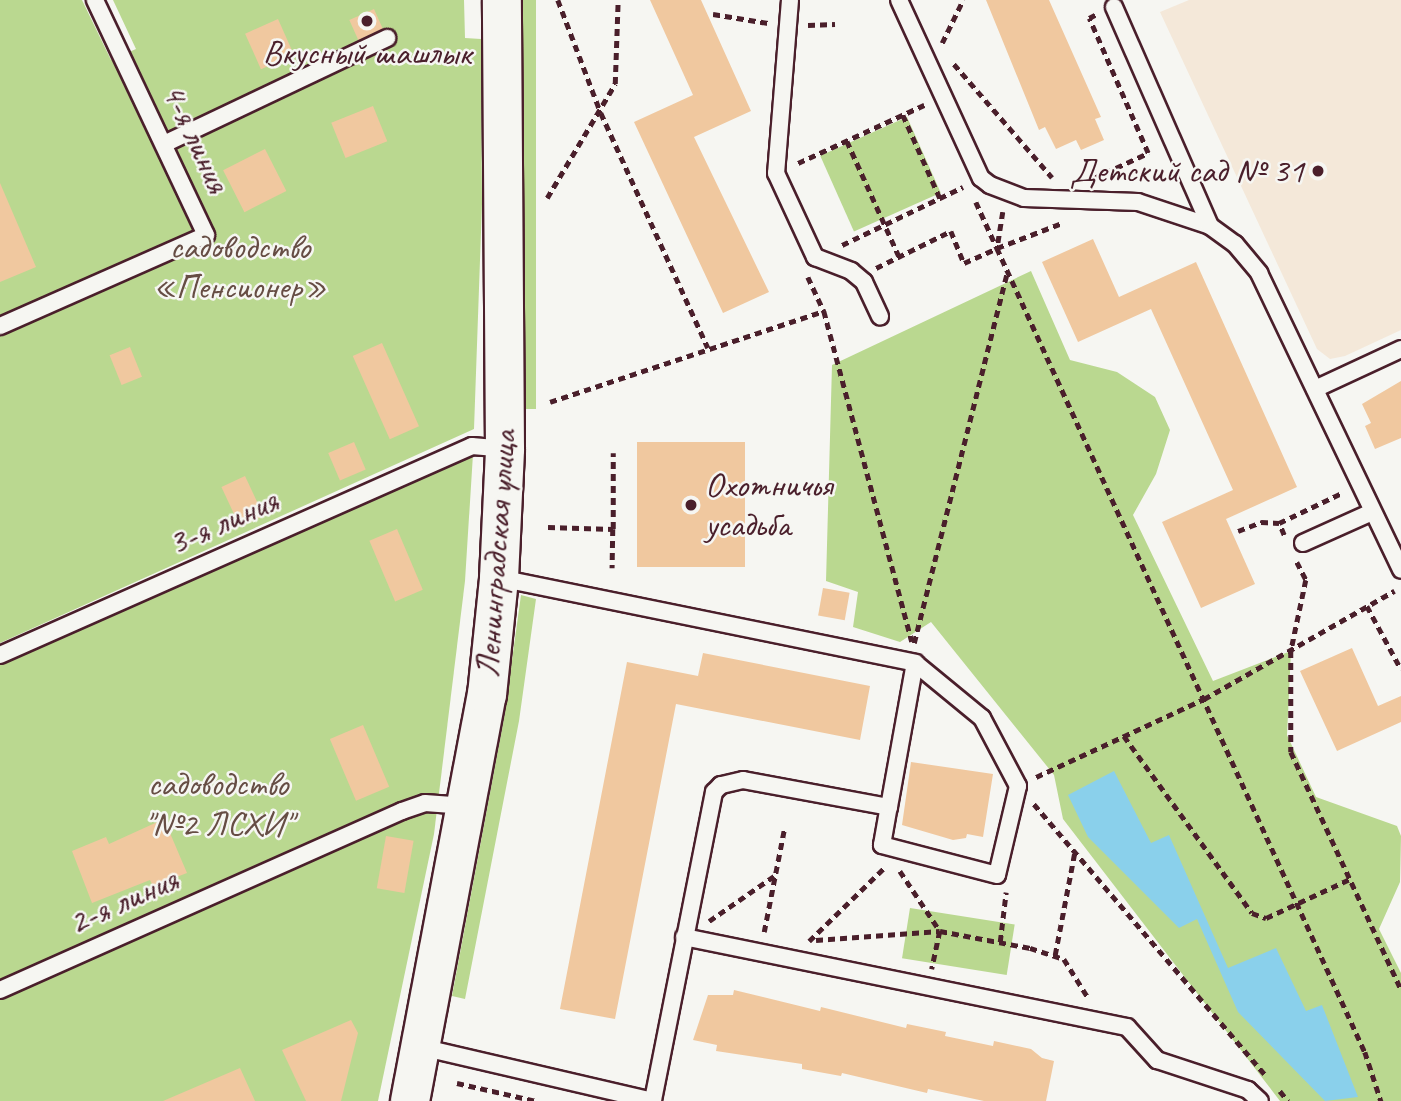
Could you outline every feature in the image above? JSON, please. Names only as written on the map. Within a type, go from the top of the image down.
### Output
[{"type":"street","name":"Ленинградская улица","points":[[410,1101],[487,695],[499,578],[489,448],[502,0]]},
{"type":"lane","name":"4-я линия","points":[[0,326],[206,235],[166,144],[95,0]]},
{"type":"lane","points":[[790,0],[776,173],[816,257],[858,277],[880,316]]},
{"type":"lane","points":[[899,0],[981,178],[1006,195],[1138,202],[1210,226],[1235,244],[1259,273],[1401,570]]},
{"type":"lane","points":[[1114,6],[1210,226]]},
{"type":"lane","points":[[166,144],[387,38]]},
{"type":"lane","points":[[1315,389],[1401,349]]},
{"type":"lane","name":"3-я линия","points":[[0,655],[489,448]]},
{"type":"lane","points":[[1296,549],[1372,513]]},
{"type":"lane","points":[[499,578],[914,655],[982,718],[1018,786],[997,875],[882,845],[914,655]]},
{"type":"lane","points":[[421,1047],[653,1101],[714,792],[721,785],[743,780],[889,807]]},
{"type":"lane","name":"2-я линия","points":[[0,990],[425,803],[466,806]]},
{"type":"lane","points":[[684,937],[761,948],[929,987],[1127,1027],[1157,1060],[1248,1090],[1260,1101]]},
{"type":"path","points":[[558,0],[601,113],[708,348]]},
{"type":"path","points":[[547,198],[601,113],[615,84],[618,0]]},
{"type":"path","points":[[934,51],[940,48],[963,0]]},
{"type":"path","points":[[1089,181],[1148,153],[1089,18],[1114,6]]},
{"type":"path","points":[[949,58],[1054,180]]},
{"type":"path","points":[[776,173],[931,102]]},
{"type":"path","points":[[903,115],[940,198]]},
{"type":"path","points":[[847,141],[899,256]]},
{"type":"path","points":[[816,257],[968,184],[1365,1052],[1381,1101]]},
{"type":"path","points":[[997,248],[1006,195]]},
{"type":"path","points":[[858,277],[951,231],[964,263],[1070,221]]},
{"type":"path","points":[[914,655],[1007,271]]},
{"type":"path","points":[[550,402],[824,311],[909,620],[914,655]]},
{"type":"path","points":[[612,568],[613,453]]},
{"type":"path","points":[[1238,531],[1261,522],[1279,523],[1343,495],[1337,482]]},
{"type":"path","points":[[1279,523],[1296,549],[1306,580],[1291,650],[1291,752],[1401,989]]},
{"type":"path","points":[[548,527],[613,529]]},
{"type":"path","points":[[1288,1101],[1018,786],[1205,699],[1401,587]]},
{"type":"path","points":[[1367,606],[1401,669]]},
{"type":"path","points":[[1124,736],[1252,912],[1266,918],[1350,879]]},
{"type":"path","points":[[784,830],[761,948],[809,941],[940,931],[1055,955],[1064,960],[1093,1004]]},
{"type":"path","points":[[1055,955],[1075,850]]},
{"type":"path","points":[[809,941],[892,860],[940,931],[929,987]]},
{"type":"path","points":[[997,875],[1009,897],[1000,942]]},
{"type":"path","points":[[684,937],[775,876]]},
{"type":"path","points":[[457,1083],[536,1101]]},
{"type":"shaded area","name":"Детский сад № 31","points":[[1189,0],[1401,0],[1401,330],[1345,356],[1330,359],[1317,349],[1160,12]]},
{"type":"green space","name":"садоводство «Пенсионер»","points":[[0,0],[82,0],[111,60],[136,49],[113,0],[464,0],[465,38],[481,39],[482,204],[474,429],[0,643]]},
{"type":"green space","points":[[520,0],[536,0],[536,409],[520,409]]},
{"type":"green space","points":[[907,117],[941,193],[854,231],[820,156]]},
{"type":"green space","points":[[1031,271],[1070,360],[1117,372],[1155,397],[1170,430],[1156,474],[1133,515],[1213,681],[1291,651],[1287,735],[1316,797],[1397,826],[1401,836],[1400,882],[1379,929],[1401,973],[1401,1101],[1280,1101],[1063,819],[1054,775],[931,622],[900,642],[853,627],[858,592],[826,581],[832,365]]},
{"type":"green space","name":"садоводство \"№2 ЛСХИ\"","points":[[473,454],[465,581],[434,834],[378,1101],[0,1101],[0,661]]},
{"type":"green space","points":[[521,595],[536,599],[519,721],[465,999],[452,996],[504,718]]},
{"type":"green space","points":[[910,908],[1015,925],[1007,975],[902,958]]},
{"type":"water","points":[[1114,771],[1151,843],[1169,835],[1228,968],[1276,948],[1306,1011],[1322,1005],[1358,1097],[1325,1101],[1238,1012],[1197,919],[1179,928],[1088,837],[1068,795]]},
{"type":"building","points":[[650,0],[701,0],[751,111],[694,137],[769,292],[723,313],[634,122],[693,95]]},
{"type":"building","points":[[986,0],[1049,0],[1101,117],[1095,119],[1104,140],[1081,150],[1076,140],[1056,149],[1045,127],[1039,130]]},
{"type":"building","points":[[374,9],[383,29],[358,40],[349,20]]},
{"type":"building","points":[[278,19],[294,55],[261,69],[245,34]]},
{"type":"building","points":[[373,106],[387,141],[346,158],[331,123]]},
{"type":"building","points":[[265,149],[286,191],[244,212],[223,170]]},
{"type":"building","points":[[0,183],[36,267],[0,282]]},
{"type":"building","points":[[1093,239],[1119,297],[1196,262],[1297,487],[1226,519],[1255,584],[1201,608],[1162,522],[1233,490],[1151,309],[1078,342],[1042,262]]},
{"type":"building","points":[[382,343],[419,426],[390,439],[353,356]]},
{"type":"building","points":[[130,347],[142,377],[122,385],[110,355]]},
{"type":"building","points":[[1401,381],[1401,438],[1375,449],[1365,426],[1371,423],[1362,404]]},
{"type":"building","points":[[354,442],[366,470],[340,481],[328,453]]},
{"type":"building","name":"Охотничья усадьба","points":[[637,442],[745,442],[745,567],[637,567]]},
{"type":"building","points":[[245,476],[264,516],[240,527],[221,487]]},
{"type":"building","points":[[397,529],[423,590],[395,601],[369,541]]},
{"type":"building","points":[[823,588],[850,593],[845,620],[818,616]]},
{"type":"building","points":[[1352,648],[1378,706],[1401,696],[1401,722],[1337,751],[1300,671]]},
{"type":"building","points":[[703,653],[870,686],[860,740],[676,704],[615,1019],[560,1009],[627,662],[698,676]]},
{"type":"building","points":[[363,725],[389,787],[356,801],[330,739]]},
{"type":"building","points":[[911,762],[993,774],[983,837],[967,834],[966,838],[953,840],[902,825]]},
{"type":"building","points":[[164,819],[187,873],[153,886],[150,880],[92,903],[72,851],[106,837],[109,844]]},
{"type":"building","points":[[386,836],[414,841],[404,893],[377,888]]},
{"type":"building","points":[[734,990],[820,1011],[821,1007],[906,1028],[907,1024],[946,1032],[945,1036],[993,1046],[994,1041],[1031,1049],[1042,1058],[1054,1061],[1046,1101],[984,1101],[928,1089],[927,1093],[842,1073],[841,1076],[802,1069],[802,1064],[716,1051],[717,1045],[693,1040],[708,995],[733,995]]},
{"type":"building","points":[[351,1020],[358,1033],[341,1101],[306,1101],[282,1050]]},
{"type":"building","points":[[240,1068],[255,1101],[163,1101]]},
{"type":"place","name":"Вкусный шашлык","points":[[367,21]]},
{"type":"place","name":"Детский сад № 31","points":[[1318,171]]},
{"type":"place","name":"Охотничья усадьба","points":[[691,505]]}]
